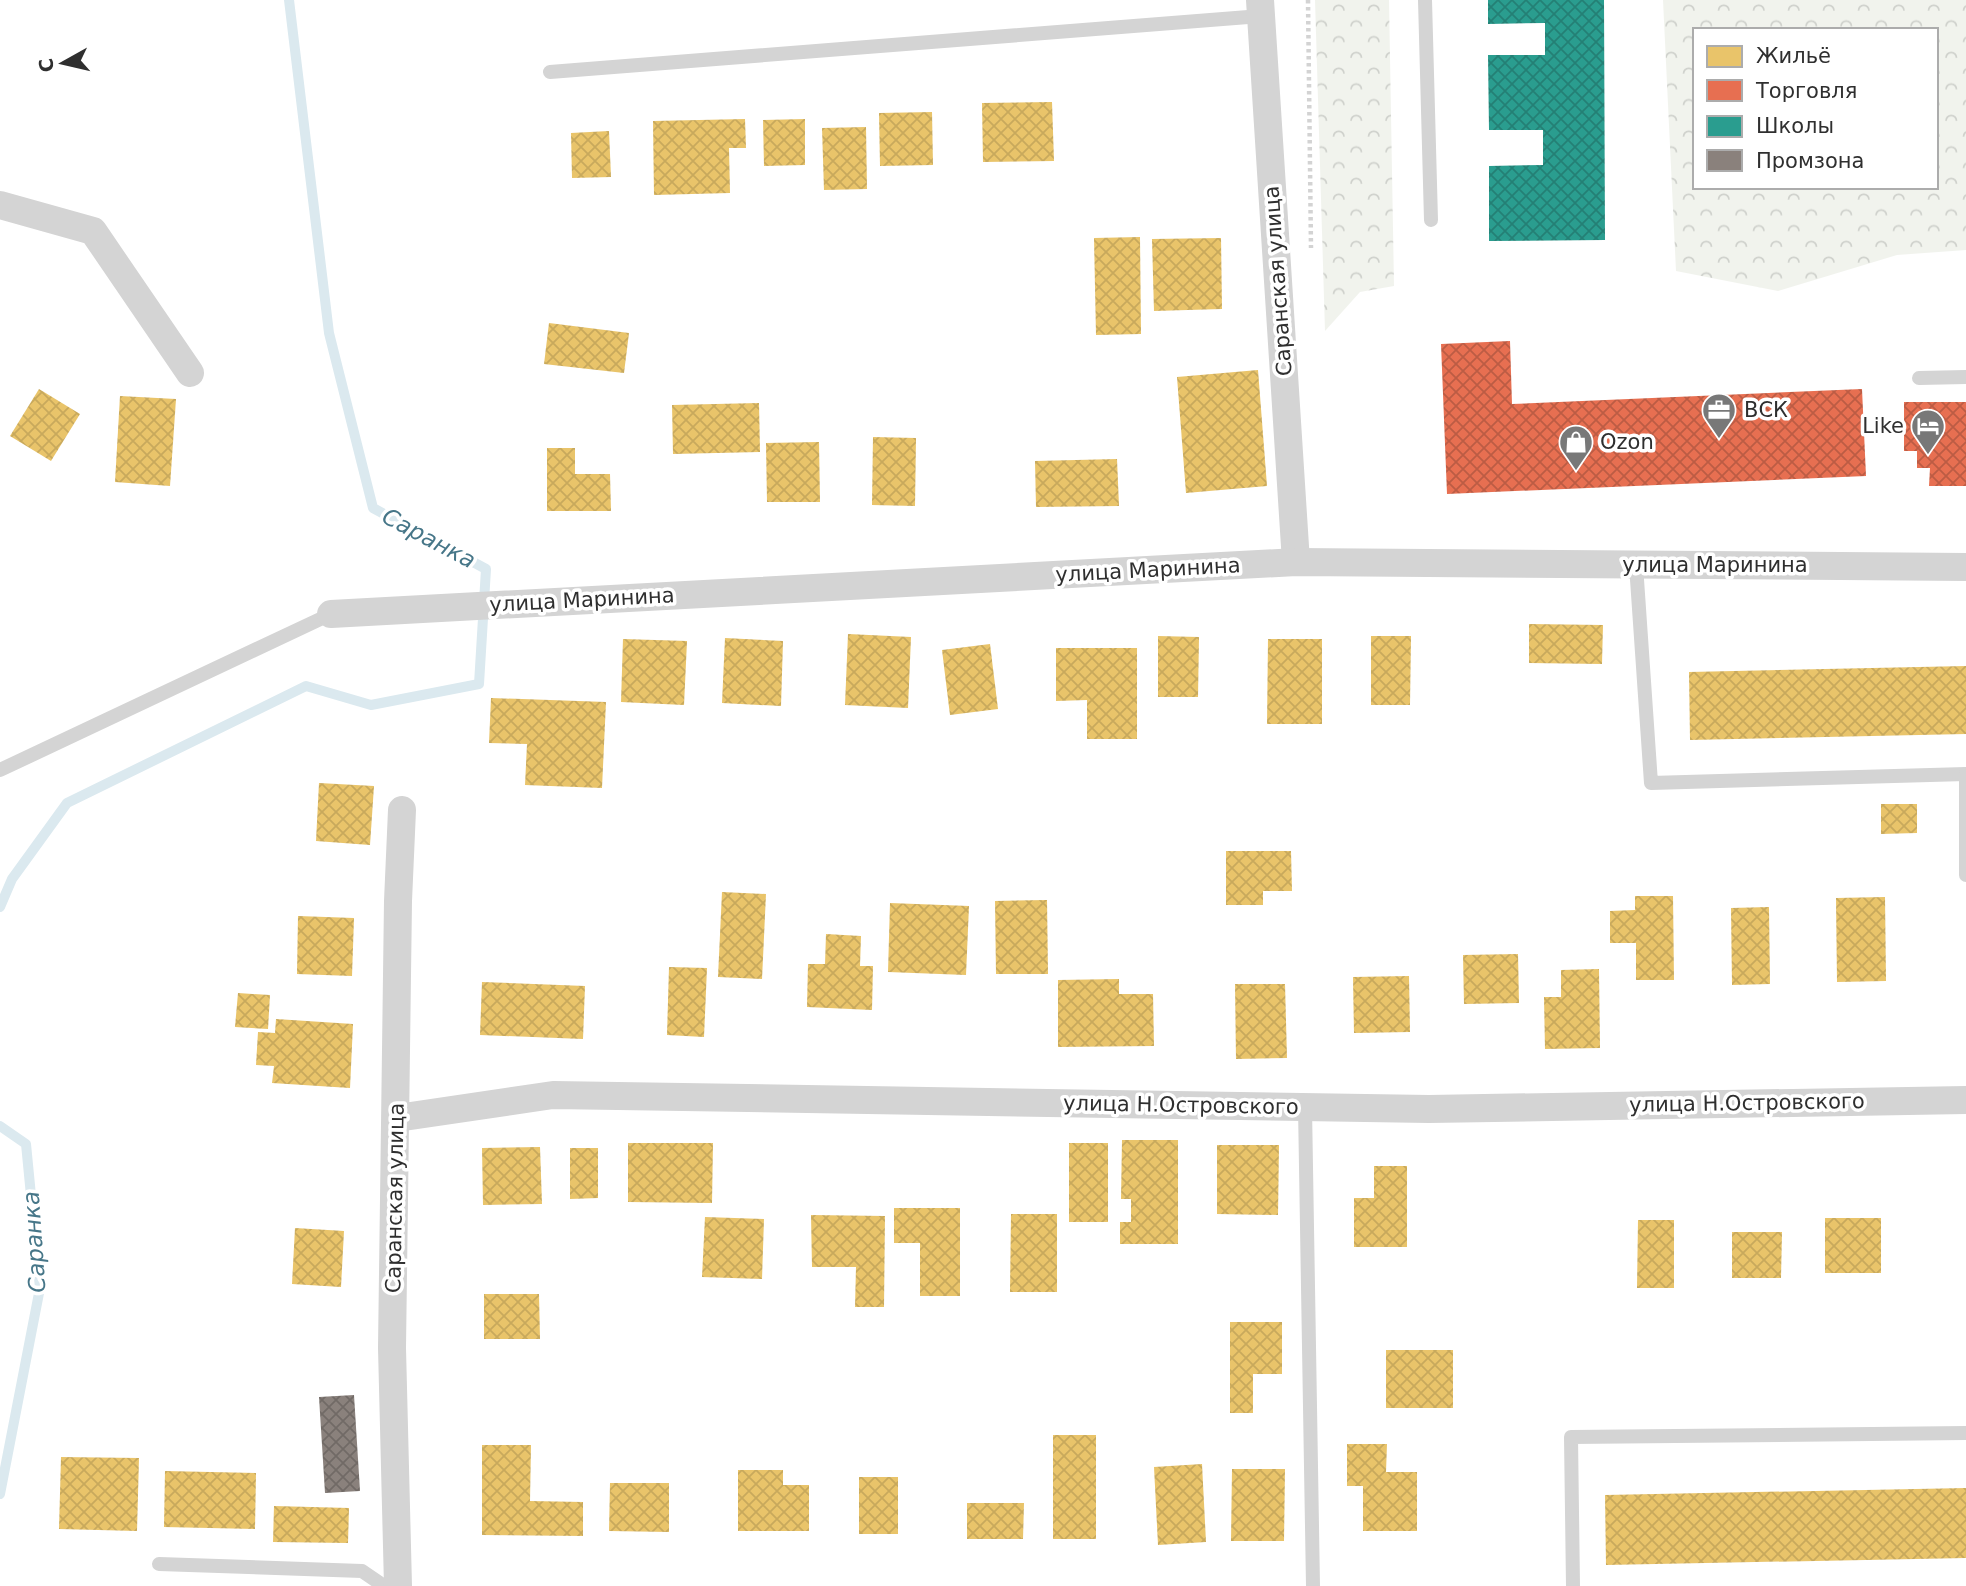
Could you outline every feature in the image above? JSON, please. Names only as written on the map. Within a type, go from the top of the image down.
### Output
[{"type":"street","name":"Саранская улица","points":[[1260,8],[1296,562]]},
{"type":"street","points":[[0,205],[93,231],[190,373]]},
{"type":"street","name":"улица Маринина","points":[[331,614],[1296,562],[1966,567]]},
{"type":"street","name":"Саранская улица","points":[[398,1586],[392,1348],[398,901],[402,810]]},
{"type":"street","name":"улица Н.Островского","points":[[397,1118],[553,1095],[1429,1109],[1966,1100]]},
{"type":"lane","points":[[1425,0],[1431,220]]},
{"type":"lane","points":[[550,72],[1260,8]]},
{"type":"lane","points":[[1919,378],[1966,377]]},
{"type":"lane","points":[[1636,565],[1651,783],[1966,774],[1966,875]]},
{"type":"lane","points":[[0,770],[331,614]]},
{"type":"lane","points":[[1305,1107],[1313,1586]]},
{"type":"lane","points":[[1573,1586],[1571,1437],[1966,1433]]},
{"type":"lane","points":[[159,1564],[362,1571],[384,1586]]},
{"type":"path","points":[[1308,0],[1311,250]]},
{"type":"green space","points":[[1315,0],[1389,0],[1394,286],[1360,292],[1325,331]]},
{"type":"green space","points":[[1663,0],[1966,0],[1966,250],[1897,255],[1778,291],[1676,271]]},
{"type":"building: Жильё","points":[[1052,102],[1054,161],[983,162],[982,103]]},
{"type":"building: Жильё","points":[[932,112],[933,165],[880,166],[879,113]]},
{"type":"building: Жильё","points":[[745,119],[746,148],[729,148],[730,193],[654,195],[653,121]]},
{"type":"building: Жильё","points":[[805,119],[805,165],[764,166],[763,120]]},
{"type":"building: Жильё","points":[[866,127],[867,189],[824,190],[822,128]]},
{"type":"building: Жильё","points":[[609,131],[611,177],[572,178],[571,133]]},
{"type":"building: Жильё","points":[[1140,237],[1141,334],[1096,335],[1094,238]]},
{"type":"building: Жильё","points":[[1221,238],[1222,309],[1154,311],[1152,239]]},
{"type":"building: Жильё","points":[[549,323],[629,333],[624,373],[544,364]]},
{"type":"building: Жильё","points":[[1258,370],[1267,486],[1186,493],[1177,377]]},
{"type":"building: Жильё","points":[[39,389],[80,414],[51,461],[10,436]]},
{"type":"building: Жильё","points":[[120,396],[176,399],[170,486],[115,482]]},
{"type":"building: Жильё","points":[[759,403],[760,452],[673,454],[672,405]]},
{"type":"building: Жильё","points":[[873,437],[916,438],[915,506],[872,505]]},
{"type":"building: Жильё","points":[[819,442],[820,502],[767,502],[766,443]]},
{"type":"building: Жильё","points":[[547,448],[575,448],[575,474],[610,474],[611,511],[547,511]]},
{"type":"building: Жильё","points":[[1117,459],[1119,506],[1036,507],[1035,461]]},
{"type":"building: Жильё","points":[[1529,624],[1603,625],[1602,664],[1529,663]]},
{"type":"building: Жильё","points":[[848,634],[911,637],[908,708],[845,705]]},
{"type":"building: Жильё","points":[[1158,636],[1199,637],[1198,697],[1158,697]]},
{"type":"building: Жильё","points":[[1371,636],[1411,636],[1410,705],[1371,705]]},
{"type":"building: Жильё","points":[[725,638],[783,641],[781,706],[722,703]]},
{"type":"building: Жильё","points":[[623,639],[687,641],[684,705],[621,702]]},
{"type":"building: Жильё","points":[[1268,639],[1322,639],[1322,724],[1267,724]]},
{"type":"building: Жильё","points":[[990,644],[998,709],[950,715],[942,650]]},
{"type":"building: Жильё","points":[[1056,648],[1137,648],[1137,739],[1087,739],[1087,700],[1056,701]]},
{"type":"building: Жильё","points":[[1966,666],[1966,734],[1690,740],[1689,672]]},
{"type":"building: Жильё","points":[[491,698],[606,702],[602,788],[525,785],[527,744],[489,743]]},
{"type":"building: Жильё","points":[[319,783],[374,786],[370,845],[316,841]]},
{"type":"building: Жильё","points":[[1881,804],[1917,804],[1917,833],[1881,834]]},
{"type":"building: Жильё","points":[[1226,851],[1291,851],[1292,891],[1263,891],[1263,905],[1226,905]]},
{"type":"building: Жильё","points":[[722,892],[766,894],[762,979],[718,977]]},
{"type":"building: Жильё","points":[[1635,896],[1673,896],[1674,980],[1636,980],[1636,943],[1610,943],[1610,911],[1635,910]]},
{"type":"building: Жильё","points":[[1885,897],[1886,981],[1837,982],[1836,898]]},
{"type":"building: Жильё","points":[[1047,900],[1048,974],[996,974],[995,901]]},
{"type":"building: Жильё","points":[[890,903],[969,906],[966,975],[888,972]]},
{"type":"building: Жильё","points":[[1769,907],[1770,984],[1732,985],[1731,908]]},
{"type":"building: Жильё","points":[[298,916],[354,918],[352,976],[297,974]]},
{"type":"building: Жильё","points":[[826,934],[861,936],[860,966],[873,966],[872,1010],[807,1007],[808,964],[825,964]]},
{"type":"building: Жильё","points":[[1518,954],[1519,1003],[1464,1004],[1463,955]]},
{"type":"building: Жильё","points":[[669,967],[707,968],[704,1037],[667,1035]]},
{"type":"building: Жильё","points":[[1599,969],[1600,1048],[1545,1049],[1544,997],[1561,997],[1561,970]]},
{"type":"building: Жильё","points":[[1409,976],[1410,1032],[1354,1033],[1353,977]]},
{"type":"building: Жильё","points":[[1119,979],[1119,994],[1153,994],[1154,1046],[1058,1047],[1058,980]]},
{"type":"building: Жильё","points":[[482,982],[585,986],[583,1039],[480,1035]]},
{"type":"building: Жильё","points":[[1235,984],[1285,984],[1287,1058],[1236,1059]]},
{"type":"building: Жильё","points":[[238,993],[270,995],[268,1029],[235,1027]]},
{"type":"building: Жильё","points":[[276,1019],[353,1024],[350,1088],[272,1083],[274,1066],[256,1065],[258,1032],[275,1033]]},
{"type":"building: Жильё","points":[[1122,1140],[1178,1140],[1178,1244],[1120,1244],[1120,1222],[1131,1222],[1131,1199],[1121,1199]]},
{"type":"building: Жильё","points":[[628,1143],[713,1143],[712,1203],[628,1202]]},
{"type":"building: Жильё","points":[[1069,1143],[1108,1143],[1108,1222],[1069,1222]]},
{"type":"building: Жильё","points":[[1217,1145],[1279,1145],[1278,1215],[1217,1214]]},
{"type":"building: Жильё","points":[[540,1147],[542,1204],[483,1205],[482,1148]]},
{"type":"building: Жильё","points":[[570,1148],[598,1148],[598,1198],[570,1199]]},
{"type":"building: Жильё","points":[[1374,1166],[1407,1166],[1407,1247],[1354,1247],[1354,1198],[1374,1198]]},
{"type":"building: Жильё","points":[[894,1208],[960,1208],[960,1296],[920,1296],[920,1243],[894,1243]]},
{"type":"building: Жильё","points":[[1011,1214],[1057,1214],[1057,1292],[1010,1292]]},
{"type":"building: Жильё","points":[[811,1215],[885,1216],[884,1307],[855,1307],[856,1267],[812,1267]]},
{"type":"building: Жильё","points":[[705,1217],[764,1219],[762,1279],[702,1277]]},
{"type":"building: Жильё","points":[[1825,1218],[1881,1218],[1881,1273],[1825,1273]]},
{"type":"building: Жильё","points":[[1638,1220],[1674,1220],[1674,1288],[1637,1288]]},
{"type":"building: Жильё","points":[[295,1228],[344,1231],[341,1287],[292,1284]]},
{"type":"building: Жильё","points":[[1732,1232],[1782,1232],[1781,1278],[1732,1278]]},
{"type":"building: Жильё","points":[[484,1294],[539,1294],[540,1339],[484,1339]]},
{"type":"building: Жильё","points":[[1230,1322],[1282,1322],[1282,1374],[1253,1374],[1253,1413],[1230,1413]]},
{"type":"building: Жильё","points":[[1386,1350],[1453,1350],[1453,1408],[1386,1408]]},
{"type":"building: Жильё","points":[[1053,1435],[1096,1435],[1096,1539],[1053,1539]]},
{"type":"building: Жильё","points":[[1347,1444],[1387,1444],[1386,1472],[1417,1472],[1417,1531],[1363,1531],[1363,1486],[1347,1486]]},
{"type":"building: Жильё","points":[[482,1445],[531,1445],[530,1501],[583,1502],[583,1536],[482,1535]]},
{"type":"building: Жильё","points":[[61,1457],[139,1458],[137,1531],[59,1529]]},
{"type":"building: Жильё","points":[[1202,1464],[1206,1542],[1158,1545],[1154,1467]]},
{"type":"building: Жильё","points":[[1232,1469],[1285,1469],[1284,1541],[1231,1541]]},
{"type":"building: Жильё","points":[[738,1470],[783,1470],[783,1485],[809,1485],[809,1531],[738,1531]]},
{"type":"building: Жильё","points":[[165,1471],[256,1473],[255,1529],[164,1527]]},
{"type":"building: Жильё","points":[[859,1477],[898,1477],[898,1534],[859,1534]]},
{"type":"building: Жильё","points":[[610,1483],[669,1483],[669,1532],[609,1531]]},
{"type":"building: Жильё","points":[[1966,1488],[1966,1558],[1606,1565],[1605,1495]]},
{"type":"building: Жильё","points":[[967,1503],[1024,1503],[1023,1539],[967,1539]]},
{"type":"building: Жильё","points":[[274,1506],[349,1508],[348,1543],[273,1542]]},
{"type":"building: Торговля","points":[[1510,341],[1512,404],[1862,389],[1866,476],[1447,494],[1441,344]]},
{"type":"building: Торговля","points":[[1904,402],[1966,402],[1966,486],[1929,486],[1930,468],[1917,468],[1917,451],[1904,451]]},
{"type":"building: Школы","points":[[1488,0],[1604,0],[1605,240],[1489,241],[1489,166],[1543,165],[1543,130],[1489,130],[1488,55],[1545,55],[1545,23],[1488,24]]},
{"type":"building: Промзона","points":[[354,1395],[360,1491],[325,1493],[319,1397]]},
{"type":"waterway","name":"Саранка","points":[[0,907],[12,879],[67,803],[306,686],[371,705],[479,684],[486,569],[373,508],[329,333],[289,0]]},
{"type":"waterway","name":"Саранка","points":[[0,1126],[26,1144],[40,1288],[0,1494]]},
{"type":"place","name":"ВСК","points":[[1719,440]]},
{"type":"place","name":"Like","points":[[1928,456]]},
{"type":"place","name":"Ozon","points":[[1576,472]]}]
